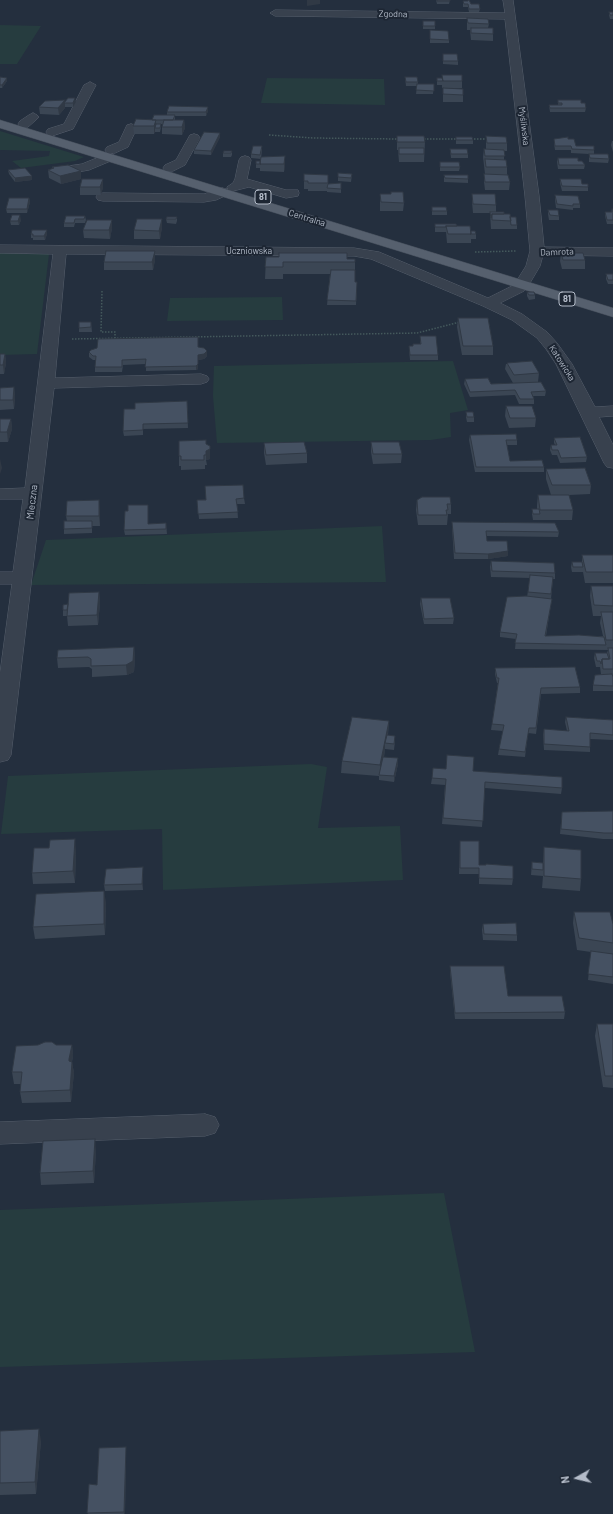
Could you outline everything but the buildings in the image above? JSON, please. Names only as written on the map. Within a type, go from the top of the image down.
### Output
[{"type":"main road","name":"Centralna","points":[[0,116],[29,120],[52,132],[110,154],[169,168],[524,281],[613,313]]},
{"type":"main road","name":"Centralna","points":[[0,124],[231,188]]},
{"type":"main road","name":"Centralna","points":[[524,281],[613,304]]},
{"type":"street","name":"Myśliwska","points":[[508,0],[526,140],[537,251]]},
{"type":"street","name":"Zgodna","points":[[275,13],[510,16]]},
{"type":"street","points":[[52,132],[70,126],[90,85]]},
{"type":"street","points":[[72,168],[85,167],[110,154],[124,144],[131,128]]},
{"type":"street","points":[[169,168],[181,162],[194,138]]},
{"type":"street","points":[[231,188],[241,179],[245,160]]},
{"type":"street","points":[[103,197],[204,198],[211,197],[231,188],[249,184],[286,194],[293,193]]},
{"type":"street","name":"Uczniowska","points":[[0,249],[365,253],[374,255],[488,303]]},
{"type":"street","name":"Mleczna","points":[[0,755],[33,493],[60,249]]},
{"type":"street","name":"Damrota","points":[[524,281],[533,266],[537,251],[613,252]]},
{"type":"street","points":[[488,303],[524,281]]},
{"type":"street","name":"Katowicka","points":[[488,303],[517,317],[542,335],[552,346],[564,364],[613,462]]},
{"type":"street","points":[[46,383],[201,379]]},
{"type":"street","points":[[589,412],[613,411]]},
{"type":"street","points":[[0,494],[33,493]]},
{"type":"street","points":[[0,578],[22,578]]},
{"type":"street","points":[[0,1133],[205,1126]]},
{"type":"path","points":[[269,135],[313,138],[400,139]]},
{"type":"path","points":[[415,139],[462,139]]},
{"type":"path","points":[[470,139],[526,140]]},
{"type":"path","points":[[102,291],[102,332],[115,332],[114,338]]},
{"type":"path","points":[[50,339],[417,333],[467,321]]},
{"type":"green space","points":[[0,25],[41,26],[17,64],[0,64]]},
{"type":"green space","points":[[267,78],[384,79],[385,105],[261,103]]},
{"type":"green space","points":[[0,131],[84,157],[75,161],[21,168],[12,161],[49,156],[50,151],[0,150]]},
{"type":"green space","points":[[0,253],[49,254],[37,354],[0,355]]},
{"type":"green space","points":[[282,297],[283,320],[167,321],[170,298]]},
{"type":"green space","points":[[453,361],[468,410],[450,413],[451,437],[431,440],[217,443],[213,396],[214,366]]},
{"type":"green space","points":[[382,526],[386,582],[31,585],[46,540]]},
{"type":"green space","points":[[311,764],[327,767],[318,828],[400,826],[403,880],[163,890],[162,829],[1,834],[8,776]]},
{"type":"green space","points":[[444,1193],[475,1352],[0,1367],[0,1210]]}]
